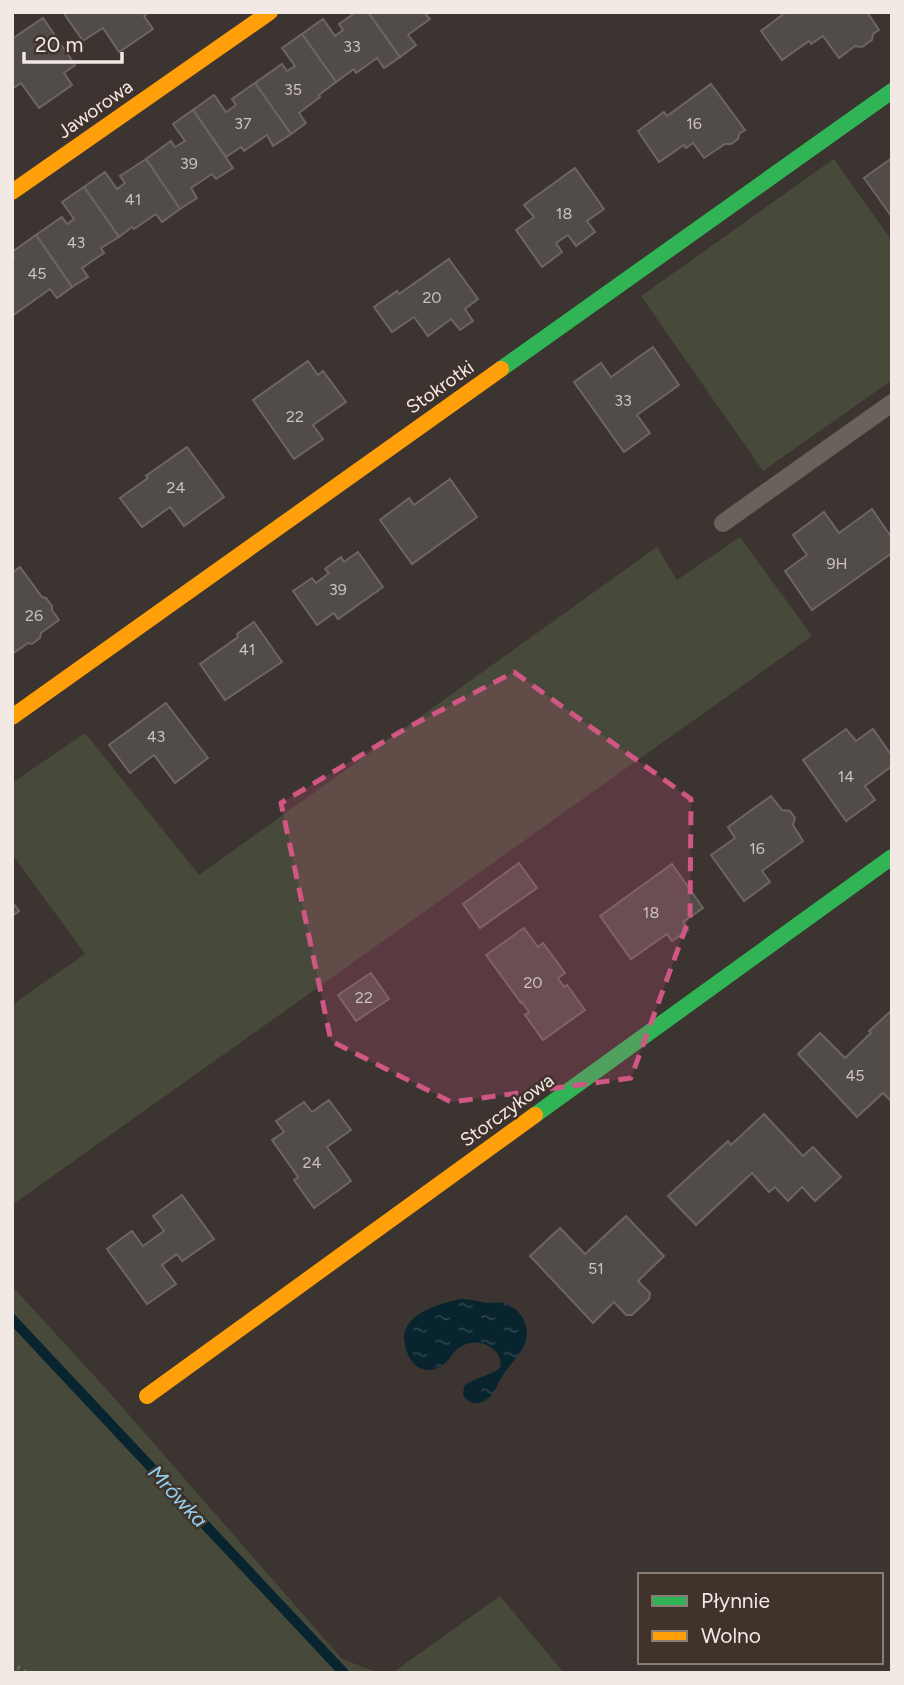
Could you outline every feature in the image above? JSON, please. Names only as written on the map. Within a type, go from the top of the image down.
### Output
[{"type":"street","name":"Jaworowa","points":[[12,192],[270,12]]},
{"type":"street","name":"Stokrotki","points":[[12,717],[892,91]]},
{"type":"street","name":"Storczykowa","points":[[147,1396],[892,858]]},
{"type":"lane","points":[[723,523],[892,403]]},
{"type":"path","points":[[12,1663],[26,1673]]},
{"type":"highlighted area","points":[[514,672],[691,799],[690,916],[631,1078],[451,1102],[331,1041],[281,803],[405,729]]},
{"type":"green space","points":[[834,159],[892,241],[892,380],[763,471],[641,296]]},
{"type":"green space","points":[[740,537],[812,636],[12,1205],[12,1005],[85,954],[12,854],[12,783],[85,733],[199,875],[657,547],[677,580]]},
{"type":"green space","points":[[12,1286],[109,1392],[342,1659],[379,1673],[12,1673]]},
{"type":"green space","points":[[500,1596],[564,1673],[392,1673]]},
{"type":"water","points":[[460,1299],[509,1305],[522,1317],[527,1334],[520,1353],[491,1396],[477,1403],[467,1400],[463,1395],[464,1386],[500,1368],[500,1357],[493,1349],[484,1344],[469,1343],[455,1351],[444,1364],[425,1370],[415,1364],[405,1346],[404,1335],[413,1319],[431,1308]]},
{"type":"building","points":[[68,12],[150,12],[144,16],[153,29],[119,52],[103,28],[83,41],[65,15]]},
{"type":"building","points":[[356,12],[368,12],[400,57],[384,68],[377,58],[356,73],[354,69],[336,82],[302,34],[323,19],[335,36],[343,30],[339,24]]},
{"type":"building","points":[[368,12],[430,12],[426,15],[430,19],[408,35],[416,45],[400,57]]},
{"type":"building","points":[[786,12],[867,12],[879,30],[873,34],[872,40],[862,47],[855,46],[839,58],[823,36],[811,44],[809,41],[782,60],[761,31]]},
{"type":"building","points":[[43,18],[75,65],[64,73],[72,85],[39,108],[21,83],[12,89],[12,39]]},
{"type":"building","points":[[302,34],[336,82],[299,113],[306,123],[291,134],[255,83],[282,64],[287,71],[295,66],[282,48]]},
{"type":"building","points":[[255,83],[291,134],[273,146],[267,135],[244,151],[241,147],[226,157],[193,110],[214,95],[226,112],[236,105],[232,99]]},
{"type":"building","points":[[711,84],[745,130],[731,144],[725,144],[704,158],[693,143],[686,148],[684,145],[659,162],[638,131],[664,112],[667,116]]},
{"type":"building","points":[[193,110],[233,168],[216,179],[212,174],[191,188],[197,198],[180,209],[146,159],[171,141],[175,147],[185,141],[173,124]]},
{"type":"building","points":[[892,158],[892,217],[864,178]]},
{"type":"building","points":[[146,159],[180,209],[162,222],[156,214],[119,237],[84,187],[105,172],[117,189],[125,183],[120,176]]},
{"type":"building","points":[[575,168],[604,209],[587,221],[595,232],[576,246],[568,235],[556,243],[562,252],[542,267],[516,230],[534,217],[524,205]]},
{"type":"building","points":[[84,187],[119,237],[101,248],[104,253],[82,268],[88,277],[72,287],[36,235],[62,217],[67,224],[74,219],[62,202]]},
{"type":"building","points":[[36,235],[72,287],[57,298],[50,289],[12,316],[12,252]]},
{"type":"building","points":[[449,259],[478,299],[465,309],[473,321],[460,330],[451,319],[428,336],[414,317],[392,332],[374,307],[397,291],[399,294]]},
{"type":"building","points":[[653,347],[679,385],[637,415],[650,433],[624,452],[574,382],[601,363],[611,377]]},
{"type":"building","points":[[308,361],[318,375],[323,371],[346,402],[313,425],[323,439],[294,459],[253,400]]},
{"type":"building","points":[[187,447],[224,497],[184,526],[170,507],[142,527],[120,498]]},
{"type":"building","points":[[450,479],[477,517],[412,564],[380,520],[409,498],[414,505]]},
{"type":"building","points":[[872,509],[892,538],[892,553],[812,610],[785,571],[807,555],[793,535],[824,512],[839,533]]},
{"type":"building","points":[[358,552],[383,587],[338,619],[334,613],[317,625],[293,591],[312,578],[316,583],[329,573],[325,569],[341,557],[344,562]]},
{"type":"building","points":[[20,567],[52,606],[59,620],[41,633],[40,638],[32,644],[28,643],[12,654],[12,573]]},
{"type":"building","points":[[254,622],[282,662],[225,700],[200,664]]},
{"type":"building","points":[[166,703],[208,758],[175,783],[154,755],[130,773],[109,745]]},
{"type":"building","points":[[846,729],[856,741],[873,729],[892,756],[892,766],[865,786],[875,800],[846,821],[803,760]]},
{"type":"building","points":[[771,796],[782,810],[790,811],[795,818],[793,825],[803,841],[762,871],[770,882],[744,901],[711,855],[735,838],[728,827]]},
{"type":"building","points":[[519,863],[537,888],[480,928],[463,904]]},
{"type":"building","points":[[672,864],[703,908],[683,922],[688,930],[672,941],[667,934],[631,959],[600,916]]},
{"type":"building","points":[[12,902],[19,911],[12,916]]},
{"type":"building","points":[[524,928],[538,947],[543,943],[565,973],[558,978],[564,987],[567,985],[585,1010],[543,1040],[525,1015],[529,1012],[486,955]]},
{"type":"building","points":[[371,973],[389,999],[356,1021],[338,995]]},
{"type":"building","points":[[892,1010],[892,1102],[883,1093],[857,1117],[798,1054],[820,1033],[845,1058]]},
{"type":"building","points":[[329,1100],[351,1130],[327,1147],[351,1181],[314,1208],[294,1180],[298,1177],[272,1140],[284,1132],[276,1121],[304,1102],[312,1112]]},
{"type":"building","points":[[764,1114],[803,1156],[813,1147],[841,1177],[815,1201],[802,1187],[788,1201],[775,1187],[769,1192],[752,1173],[696,1225],[668,1196],[728,1141],[731,1145]]},
{"type":"building","points":[[182,1195],[214,1239],[182,1261],[177,1254],[162,1265],[176,1284],[147,1304],[107,1249],[132,1231],[143,1246],[164,1231],[153,1216]]},
{"type":"building","points":[[626,1216],[664,1256],[638,1281],[650,1293],[649,1299],[632,1315],[626,1315],[614,1302],[593,1323],[530,1256],[560,1228],[585,1254]]},
{"type":"waterway","name":"Mrówka","points":[[12,1319],[344,1673]]},
{"type":"traffic: fast","points":[[501,369],[892,91]]},
{"type":"traffic: fast","points":[[535,1115],[892,857]]},
{"type":"traffic: slow","points":[[12,192],[270,12]]},
{"type":"traffic: slow","points":[[12,717],[501,369]]},
{"type":"traffic: slow","points":[[147,1396],[535,1115]]}]
